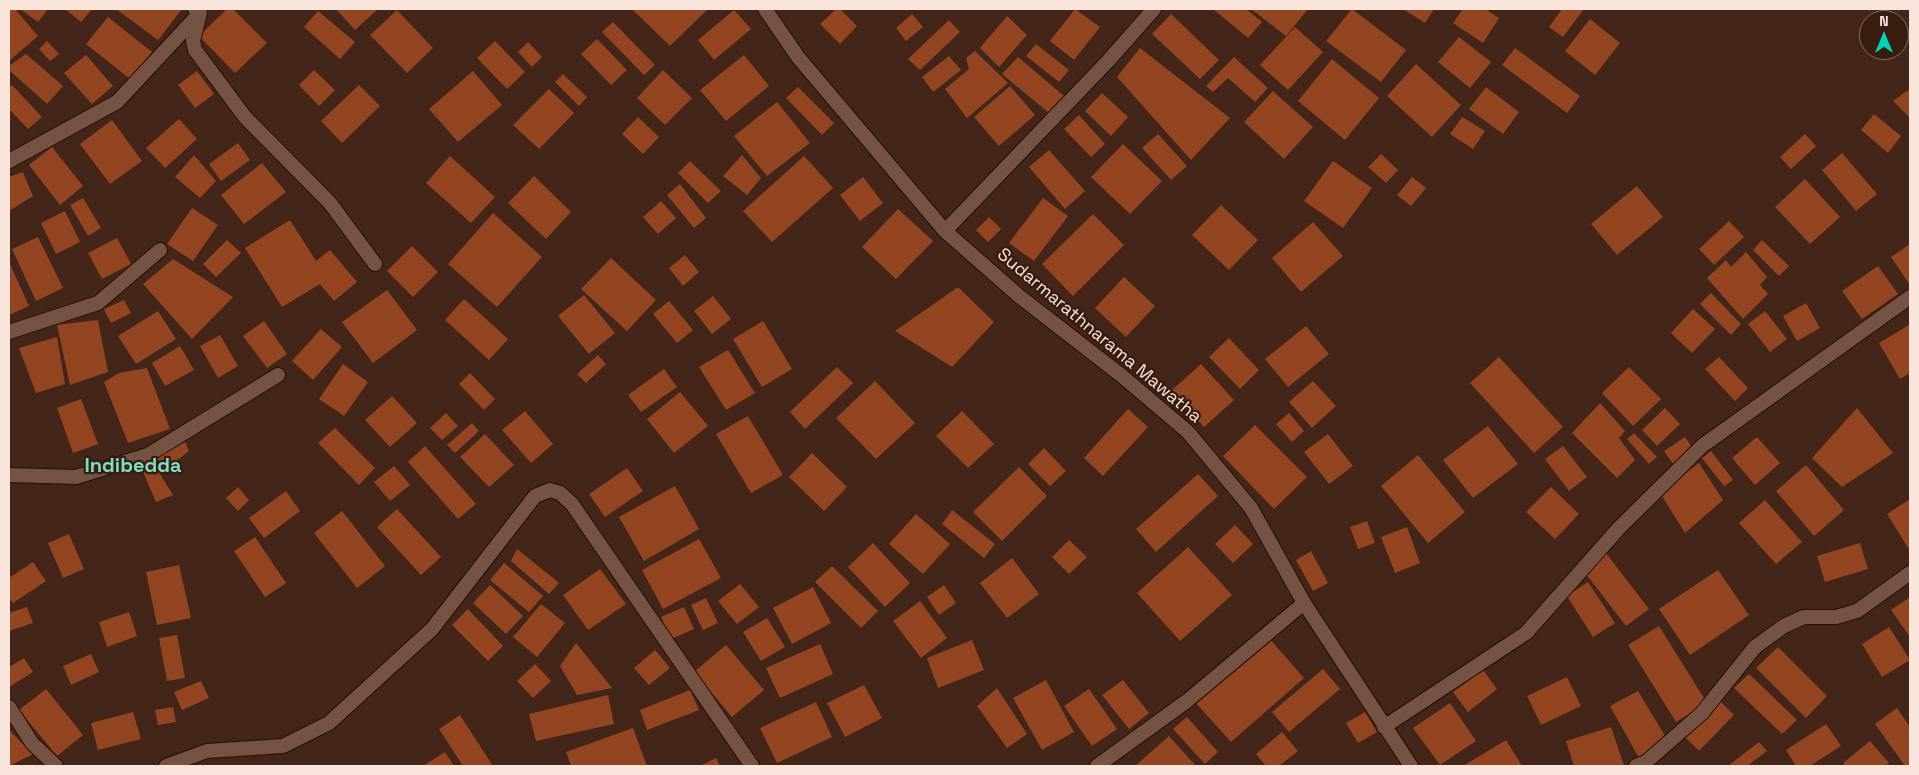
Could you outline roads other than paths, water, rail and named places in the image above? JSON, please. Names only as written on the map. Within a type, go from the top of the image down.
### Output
[{"type":"street","name":"Sudarmarathnarama Mawatha","points":[[765,9],[798,57],[945,231],[1019,296],[1122,376],[1188,432],[1251,508],[1304,603],[1411,766]]},
{"type":"street","points":[[945,231],[1108,61],[1154,9]]},
{"type":"street","points":[[9,161],[117,102],[199,10]]},
{"type":"street","points":[[199,10],[193,41],[195,50],[245,118],[330,203],[375,264]]},
{"type":"street","points":[[9,332],[98,303],[160,250]]},
{"type":"street","points":[[1384,727],[1526,633],[1619,528],[1702,446],[1910,298]]},
{"type":"street","points":[[9,475],[76,478],[148,455],[278,375]]},
{"type":"street","points":[[166,766],[207,750],[283,746],[329,723],[432,629],[535,496],[550,490],[560,493],[572,504],[752,766]]},
{"type":"street","points":[[1636,766],[1646,762],[1702,713],[1755,648],[1784,626],[1804,617],[1836,617],[1857,611],[1910,573]]},
{"type":"street","points":[[1097,766],[1188,701],[1304,603]]},
{"type":"street","points":[[9,707],[32,743],[56,766]]},
{"type":"district","name":"Indibedda","points":[[133,467]]}]
